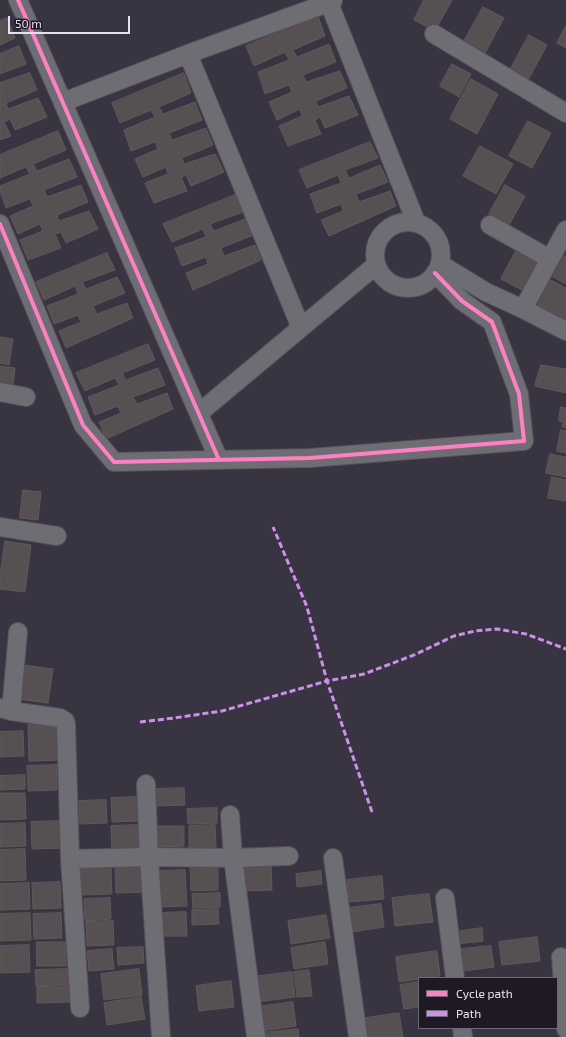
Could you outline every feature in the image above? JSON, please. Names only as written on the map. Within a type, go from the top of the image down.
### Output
[{"type":"street","points":[[18,0],[200,413],[219,460]]},
{"type":"street","points":[[62,102],[328,1],[416,222]]},
{"type":"street","points":[[434,34],[566,112]]},
{"type":"street","points":[[188,54],[301,328]]},
{"type":"street","points":[[416,222],[426,227],[434,234],[439,243],[441,253],[438,268],[428,281],[419,286],[408,288],[388,282],[376,265],[374,255],[376,244],[380,235],[387,228],[396,223],[416,222]]},
{"type":"street","points":[[0,224],[83,425],[114,462],[310,458],[524,441],[519,394],[492,322],[462,301],[438,268]]},
{"type":"street","points":[[490,224],[550,259]]},
{"type":"street","points":[[523,309],[566,230]]},
{"type":"street","points":[[200,413],[376,265]]},
{"type":"street","points":[[438,268],[566,331]]},
{"type":"street","points":[[0,392],[26,397]]},
{"type":"street","points":[[0,527],[57,536]]},
{"type":"street","points":[[18,632],[6,710],[60,718],[65,721],[66,724],[70,859],[80,1008]]},
{"type":"street","points":[[146,784],[148,857],[161,1037]]},
{"type":"street","points":[[230,815],[233,858],[256,1037]]},
{"type":"street","points":[[70,859],[148,857],[233,858],[281,856]]},
{"type":"street","points":[[333,858],[358,1037]]},
{"type":"street","points":[[445,898],[455,977]]},
{"type":"street","points":[[561,957],[566,1029]]},
{"type":"building","points":[[424,0],[452,0],[435,31],[414,20]]},
{"type":"building","points":[[483,7],[504,18],[484,55],[463,43]]},
{"type":"building","points":[[318,16],[325,36],[293,50],[297,57],[329,44],[336,62],[303,75],[306,82],[340,71],[347,88],[316,101],[318,107],[349,96],[358,115],[325,128],[320,117],[315,120],[321,134],[288,146],[279,126],[302,116],[300,109],[277,120],[269,102],[292,92],[289,85],[265,94],[258,72],[289,60],[285,52],[254,66],[246,46]]},
{"type":"building","points":[[7,18],[15,38],[0,45],[0,21]]},
{"type":"building","points":[[566,26],[566,48],[557,43]]},
{"type":"building","points":[[529,35],[547,45],[528,80],[510,70]]},
{"type":"building","points":[[19,46],[26,64],[0,74],[0,54]]},
{"type":"building","points":[[452,64],[471,74],[459,97],[440,86]]},
{"type":"building","points":[[30,73],[37,90],[6,103],[8,109],[38,98],[47,117],[15,130],[10,119],[4,122],[11,136],[0,140],[0,83]]},
{"type":"building","points":[[184,73],[191,93],[159,107],[163,114],[195,102],[202,120],[169,133],[172,140],[206,128],[213,145],[182,158],[184,164],[215,154],[224,172],[191,186],[186,175],[181,177],[187,191],[154,203],[145,183],[168,174],[166,167],[143,177],[135,159],[158,149],[155,142],[131,151],[124,130],[155,117],[151,110],[120,123],[112,103]]},
{"type":"building","points":[[471,79],[498,94],[477,134],[450,119]]},
{"type":"building","points":[[528,121],[551,133],[532,168],[509,156]]},
{"type":"building","points":[[58,131],[66,150],[33,164],[37,171],[69,159],[77,177],[44,190],[47,197],[81,185],[88,202],[57,215],[59,221],[89,211],[98,229],[66,243],[61,232],[55,234],[61,248],[28,260],[20,240],[43,231],[40,224],[18,234],[10,216],[33,206],[30,199],[6,208],[0,191],[0,186],[30,174],[26,167],[0,178],[0,155]]},
{"type":"building","points":[[370,142],[378,158],[345,170],[349,178],[380,165],[388,182],[356,194],[359,202],[390,191],[396,206],[329,236],[321,220],[343,211],[341,204],[317,213],[310,194],[341,183],[338,175],[307,188],[299,170]]},
{"type":"building","points":[[480,146],[513,164],[496,194],[463,176]]},
{"type":"building","points":[[505,185],[525,196],[509,225],[489,214]]},
{"type":"building","points":[[235,195],[243,212],[210,224],[214,231],[245,219],[253,235],[221,248],[224,256],[255,245],[261,260],[193,290],[186,273],[208,264],[206,257],[182,266],[175,248],[206,237],[203,229],[172,242],[163,224]]},
{"type":"building","points":[[517,249],[542,262],[526,292],[501,279]]},
{"type":"building","points":[[107,253],[115,270],[82,282],[86,289],[117,277],[125,293],[93,306],[97,314],[127,303],[133,318],[66,348],[59,331],[81,322],[78,315],[54,324],[47,306],[78,294],[75,286],[44,300],[36,282]]},
{"type":"building","points":[[564,256],[566,256],[566,284],[553,277]]},
{"type":"building","points":[[551,280],[566,288],[566,320],[538,305]]},
{"type":"building","points":[[0,337],[13,339],[9,365],[0,363]]},
{"type":"building","points":[[148,344],[155,360],[122,373],[126,380],[158,368],[165,385],[133,397],[137,404],[167,393],[173,409],[106,439],[99,422],[121,413],[118,406],[95,415],[88,397],[119,385],[115,378],[85,391],[76,373]]},
{"type":"building","points":[[541,365],[566,369],[566,393],[535,386]]},
{"type":"building","points":[[0,366],[15,368],[13,385],[0,383]]},
{"type":"building","points":[[561,407],[566,408],[566,428],[562,427],[563,422],[559,421]]},
{"type":"building","points":[[561,430],[566,431],[566,453],[557,451]]},
{"type":"building","points":[[550,454],[566,457],[566,477],[546,473]]},
{"type":"building","points":[[552,477],[566,480],[566,501],[548,498]]},
{"type":"building","points":[[23,490],[41,492],[38,520],[20,518]]},
{"type":"building","points":[[5,541],[31,545],[25,592],[0,589],[0,577]]},
{"type":"building","points":[[23,665],[53,669],[48,703],[18,699]]},
{"type":"building","points":[[58,723],[60,760],[29,761],[28,724]]},
{"type":"building","points":[[23,731],[24,756],[0,757],[0,732]]},
{"type":"building","points":[[57,765],[57,790],[28,791],[27,766]]},
{"type":"building","points":[[25,775],[25,789],[0,790],[0,776]]},
{"type":"building","points":[[184,788],[185,805],[155,806],[155,789]]},
{"type":"building","points":[[0,793],[25,793],[26,819],[0,820]]},
{"type":"building","points":[[139,797],[139,821],[112,822],[111,798]]},
{"type":"building","points":[[106,800],[107,823],[80,824],[79,801]]},
{"type":"building","points":[[217,808],[217,823],[188,824],[187,809]]},
{"type":"building","points":[[62,821],[63,848],[32,849],[31,822]]},
{"type":"building","points":[[25,823],[26,846],[0,847],[0,824]]},
{"type":"building","points":[[138,825],[139,849],[112,850],[111,826]]},
{"type":"building","points":[[215,825],[216,847],[189,848],[189,826]]},
{"type":"building","points":[[156,826],[184,826],[184,846],[157,847]]},
{"type":"building","points":[[25,849],[26,880],[0,881],[0,850]]},
{"type":"building","points":[[271,863],[272,890],[242,891],[241,864]]},
{"type":"building","points":[[145,864],[146,892],[116,893],[115,865]]},
{"type":"building","points":[[218,866],[218,890],[191,891],[190,867]]},
{"type":"building","points":[[111,868],[112,894],[82,895],[81,869]]},
{"type":"building","points":[[185,870],[187,906],[158,907],[157,871]]},
{"type":"building","points":[[321,871],[322,884],[297,887],[296,874]]},
{"type":"building","points":[[382,876],[384,899],[349,902],[347,880]]},
{"type":"building","points":[[60,882],[61,908],[33,909],[32,883]]},
{"type":"building","points":[[29,883],[30,909],[0,910],[0,884]]},
{"type":"building","points":[[220,893],[220,907],[193,908],[192,894]]},
{"type":"building","points":[[429,894],[433,922],[395,926],[392,898]]},
{"type":"building","points":[[110,898],[111,919],[85,921],[84,899]]},
{"type":"building","points":[[381,904],[384,927],[352,932],[348,908]]},
{"type":"building","points":[[218,909],[219,924],[192,925],[192,910]]},
{"type":"building","points":[[186,912],[187,936],[161,936],[160,913]]},
{"type":"building","points":[[30,913],[31,940],[0,941],[0,914]]},
{"type":"building","points":[[61,913],[62,938],[34,939],[33,914]]},
{"type":"building","points":[[326,915],[330,938],[291,944],[288,921]]},
{"type":"building","points":[[113,921],[114,945],[87,946],[86,922]]},
{"type":"building","points":[[482,928],[483,941],[457,944],[455,932]]},
{"type":"building","points":[[537,937],[540,961],[502,965],[499,942]]},
{"type":"building","points":[[37,942],[66,942],[66,966],[37,966]]},
{"type":"building","points":[[325,942],[328,964],[294,969],[291,948]]},
{"type":"building","points":[[29,945],[30,972],[0,973],[0,946]]},
{"type":"building","points":[[491,946],[494,967],[464,971],[461,949]]},
{"type":"building","points":[[143,947],[144,963],[118,965],[117,948]]},
{"type":"building","points":[[112,949],[114,969],[89,971],[87,951]]},
{"type":"building","points":[[437,951],[440,976],[418,977],[418,979],[399,982],[396,957]]},
{"type":"building","points":[[69,969],[69,984],[36,986],[35,970]]},
{"type":"building","points":[[139,969],[142,995],[104,1000],[101,974]]},
{"type":"building","points":[[309,970],[312,996],[297,997],[294,972]]},
{"type":"building","points":[[292,972],[295,997],[256,1002],[253,977]]},
{"type":"building","points":[[231,981],[234,1007],[199,1011],[196,986]]},
{"type":"building","points":[[418,982],[418,1007],[404,1009],[400,985]]},
{"type":"building","points":[[70,986],[71,1002],[37,1003],[37,987]]},
{"type":"building","points":[[141,997],[145,1019],[107,1025],[104,1003]]},
{"type":"building","points":[[293,1002],[296,1026],[260,1031],[257,1007]]},
{"type":"building","points":[[399,1013],[403,1037],[363,1037],[360,1019]]},
{"type":"building","points":[[298,1029],[299,1037],[261,1037],[261,1033]]},
{"type":"marked path","points":[[140,722],[222,711],[327,681],[307,607],[273,527]]},
{"type":"marked path","points":[[372,812],[327,681],[364,674],[414,655],[454,636],[475,631],[497,629],[526,634],[566,649]]},
{"type":"cycle path","points":[[18,0],[219,460]]},
{"type":"cycle path","points":[[0,224],[83,425],[114,462],[310,458],[524,441],[519,394],[492,322],[462,301],[435,273]]}]
